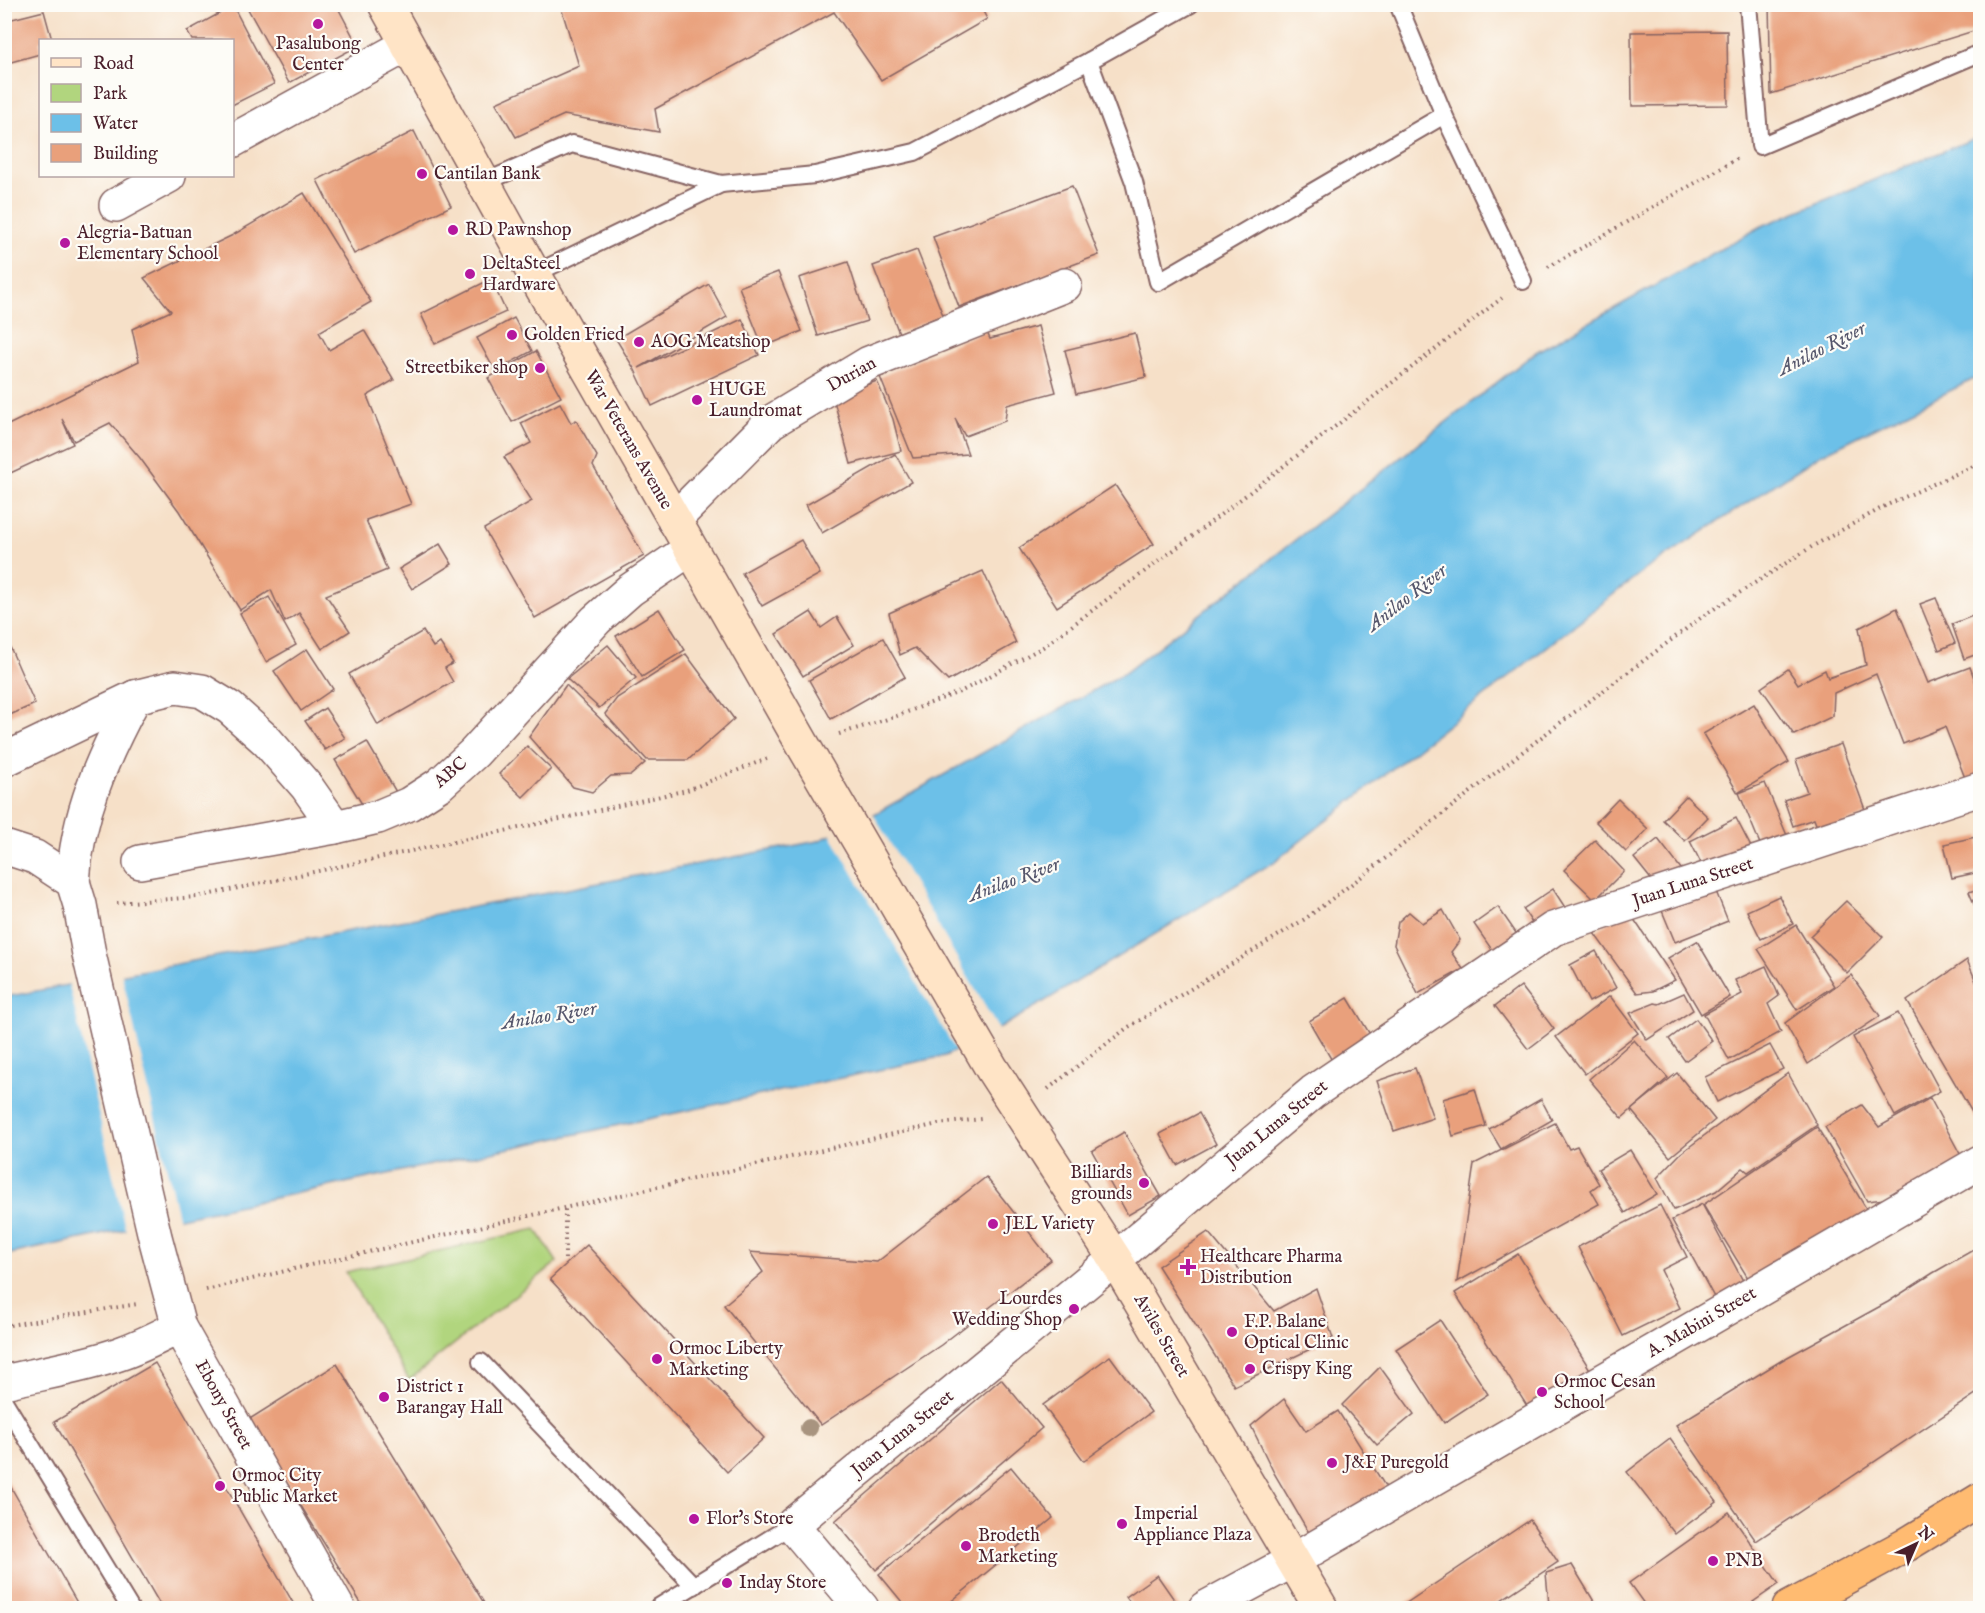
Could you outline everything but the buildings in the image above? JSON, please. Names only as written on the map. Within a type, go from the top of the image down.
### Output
[{"type":"highway","points":[[1789,1608],[1906,1545],[1980,1500]]},
{"type":"main road","name":"War Veterans Avenue","points":[[385,4],[483,183],[690,549],[992,1069]]},
{"type":"main road","name":"Aviles Street","points":[[992,1069],[1115,1259],[1321,1608]]},
{"type":"street","points":[[234,140],[407,45]]},
{"type":"street","points":[[116,205],[167,177]]},
{"type":"street","name":"Durian","points":[[674,520],[771,422],[869,363],[1065,285]]},
{"type":"street","name":"ABC","points":[[140,862],[335,827],[378,817],[409,804],[440,784],[474,753],[596,620],[630,590],[690,549]]},
{"type":"street","points":[[4,760],[135,697],[175,687],[202,691],[231,708],[267,741],[307,787],[335,827]]},
{"type":"street","name":"Ebony Street","points":[[135,697],[104,758],[79,829],[75,855],[76,893],[89,954],[175,1313],[338,1608]]},
{"type":"street","name":"Juan Luna Street","points":[[792,1526],[1313,1092],[1553,929],[1980,789]]},
{"type":"street","points":[[4,847],[34,857],[76,893]]},
{"type":"street","name":"A. Mabini Street","points":[[1205,1608],[1292,1561],[1980,1162]]},
{"type":"street","points":[[4,1382],[91,1363],[143,1345],[175,1313]]},
{"type":"street","points":[[792,1526],[862,1608]]},
{"type":"lane","points":[[534,274],[721,184],[815,175],[915,152],[1089,61],[1191,4]]},
{"type":"lane","points":[[1398,4],[1444,115],[1523,281]]},
{"type":"lane","points":[[1748,4],[1761,146],[1980,53]]},
{"type":"lane","points":[[1089,61],[1134,182],[1158,282],[1444,115]]},
{"type":"lane","points":[[483,183],[572,144],[721,184]]},
{"type":"lane","points":[[481,1362],[694,1586]]},
{"type":"lane","points":[[4,1401],[130,1608]]},
{"type":"lane","name":"Juan Luna Street","points":[[657,1608],[792,1526]]},
{"type":"path","points":[[76,893],[197,897],[553,821],[687,790],[803,745],[894,717],[962,692],[1043,647],[1208,525],[1523,281],[1761,146]]},
{"type":"path","points":[[4,1326],[175,1313],[319,1263],[938,1124],[981,1119],[1015,1106],[1051,1088],[1127,1028],[1305,919],[1706,614],[1813,546],[1877,510],[1980,463]]},
{"type":"path","points":[[565,1208],[565,1259]]},
{"type":"green space","points":[[536,1229],[557,1262],[409,1380],[346,1272]]},
{"type":"water","name":"Anilao River","points":[[1980,136],[1980,376],[1820,455],[1643,571],[1274,862],[997,1030],[945,1056],[5,1255],[5,997],[818,841],[871,816],[1126,672],[1536,352],[1762,226]]},
{"type":"pier","points":[[872,812],[1000,1032],[957,1053],[829,832]]},
{"type":"pier","points":[[121,971],[179,1221],[126,1232],[68,981]]},
{"type":"place","name":"Pasalubong Center","points":[[318,24]]},
{"type":"place","name":"Cantilan Bank","points":[[422,174]]},
{"type":"place","name":"RD Pawnshop","points":[[453,230]]},
{"type":"place","name":"Alegria-Batuan Elementary School","points":[[65,243]]},
{"type":"place","name":"DeltaSteel Hardware","points":[[470,274]]},
{"type":"place","name":"Golden Fried","points":[[512,335]]},
{"type":"place","name":"AOG Meatshop","points":[[639,342]]},
{"type":"place","name":"Streetbiker shop","points":[[540,368]]},
{"type":"place","name":"HUGE Laundromat","points":[[697,400]]},
{"type":"place","name":"Billiards grounds","points":[[1144,1183]]},
{"type":"place","name":"JEL Variety","points":[[993,1224]]},
{"type":"place","name":"Healthcare Pharma Distribution","points":[[1188,1267]]},
{"type":"place","name":"Lourdes Wedding Shop","points":[[1074,1309]]},
{"type":"place","name":"F.P. Balane Optical Clinic","points":[[1232,1332]]},
{"type":"place","name":"Ormoc Liberty Marketing","points":[[657,1359]]},
{"type":"place","name":"Crispy King","points":[[1250,1369]]},
{"type":"place","name":"Ormoc Cesan School","points":[[1542,1392]]},
{"type":"place","name":"District 1 Barangay Hall","points":[[384,1397]]},
{"type":"place","name":"J&F Puregold","points":[[1332,1463]]},
{"type":"place","name":"Ormoc City Public Market","points":[[220,1486]]},
{"type":"place","name":"Flor's Store","points":[[694,1519]]},
{"type":"place","name":"Imperial Appliance Plaza","points":[[1122,1524]]},
{"type":"place","name":"Brodeth Marketing","points":[[966,1546]]},
{"type":"place","name":"PNB","points":[[1713,1561]]},
{"type":"place","name":"Inday Store","points":[[727,1583]]}]
